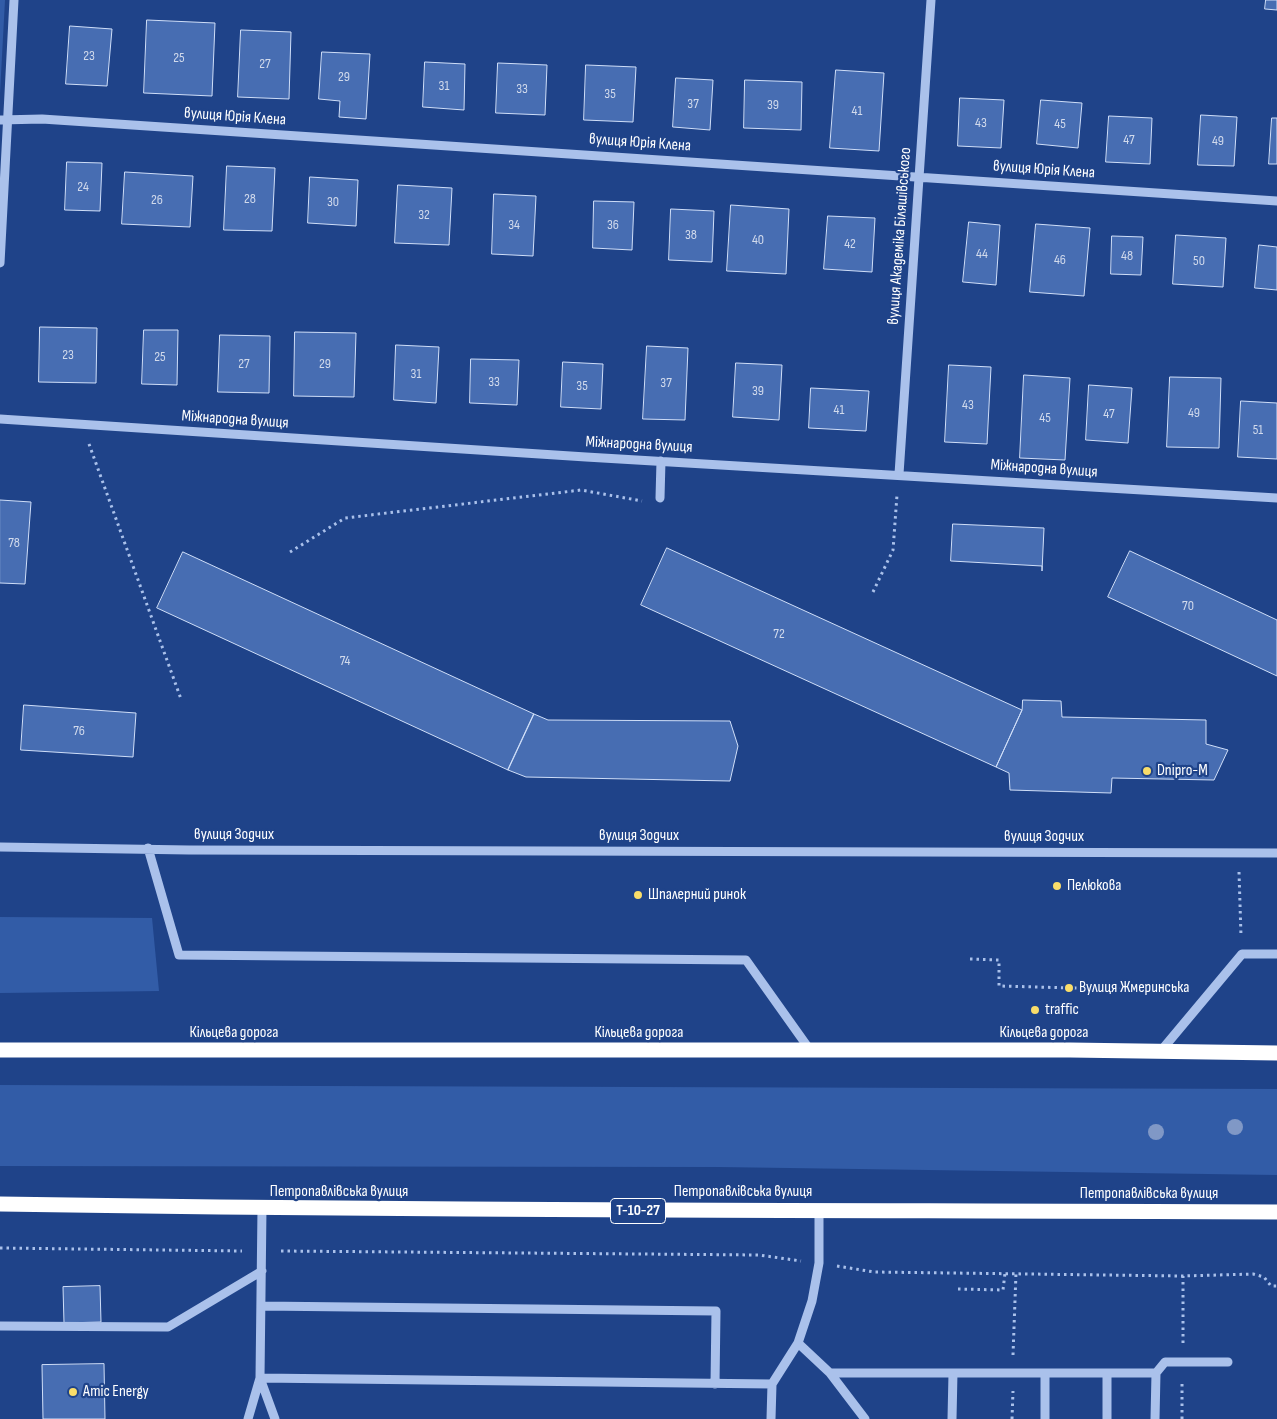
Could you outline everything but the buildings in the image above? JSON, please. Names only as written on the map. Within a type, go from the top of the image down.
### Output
[{"type":"highway","name":"Кільцева дорога","points":[[0,1050],[810,1050],[1277,1053]]},
{"type":"highway","name":"Петропавлівська вулиця","points":[[0,1204],[623,1211],[819,1209],[1277,1212]]},
{"type":"street","points":[[0,264],[4,120],[14,0]]},
{"type":"street","name":"вулиця Академіка Біляшівського","points":[[899,474],[931,0]]},
{"type":"street","name":"вулиця Юрія Клена","points":[[4,120],[42,119],[1277,201]]},
{"type":"street","name":"Міжнародна вулиця","points":[[0,418],[661,461],[1277,498]]},
{"type":"street","points":[[660,498],[661,461]]},
{"type":"street","name":"вулиця Зодчих","points":[[0,847],[1277,852]]},
{"type":"street","points":[[148,848],[179,955],[746,960],[810,1050]]},
{"type":"street","points":[[1160,1052],[1242,954],[1277,954]]},
{"type":"street","points":[[248,1419],[260,1378],[262,1208]]},
{"type":"street","points":[[771,1419],[772,1384],[798,1343],[812,1302],[819,1263],[819,1209]]},
{"type":"street","points":[[0,1326],[168,1327],[262,1270]]},
{"type":"street","points":[[261,1306],[716,1311],[715,1384]]},
{"type":"street","points":[[798,1343],[830,1373],[865,1419]]},
{"type":"street","points":[[1155,1419],[1156,1373],[1165,1362],[1228,1362]]},
{"type":"street","points":[[830,1373],[1156,1373]]},
{"type":"street","points":[[952,1373],[952,1419]]},
{"type":"street","points":[[1045,1373],[1045,1419]]},
{"type":"street","points":[[1107,1374],[1107,1419]]},
{"type":"street","points":[[260,1378],[772,1384]]},
{"type":"street","points":[[260,1378],[275,1419]]},
{"type":"path","points":[[88,441],[181,699]]},
{"type":"path","points":[[873,592],[893,550],[899,474]]},
{"type":"path","points":[[290,552],[345,518],[581,490],[647,502]]},
{"type":"path","points":[[1238,852],[1242,954]]},
{"type":"path","points":[[970,959],[999,960],[1000,986],[1210,991]]},
{"type":"path","points":[[0,1248],[759,1255],[874,1272],[1183,1276],[1252,1274],[1264,1278],[1272,1286],[1277,1286]]},
{"type":"path","points":[[958,1289],[1003,1290],[1005,1273]]},
{"type":"path","points":[[1012,1419],[1016,1273]]},
{"type":"shaded area","points":[[0,0],[5,0],[0,93]]},
{"type":"shaded area","points":[[0,917],[152,918],[159,991],[0,993]]},
{"type":"shaded area","points":[[0,1085],[1277,1089],[1277,1175],[719,1167],[0,1166]]},
{"type":"place","name":"Dnipro-M","points":[[1147,771]]},
{"type":"place","name":"Пелюкова","points":[[1057,886]]},
{"type":"place","name":"Шпалерний ринок","points":[[638,895]]},
{"type":"place","name":"Вулиця Жмеринська","points":[[1069,988]]},
{"type":"place","name":"traffic","points":[[1035,1010]]},
{"type":"place","name":"Amic Energy","points":[[73,1392]]}]
